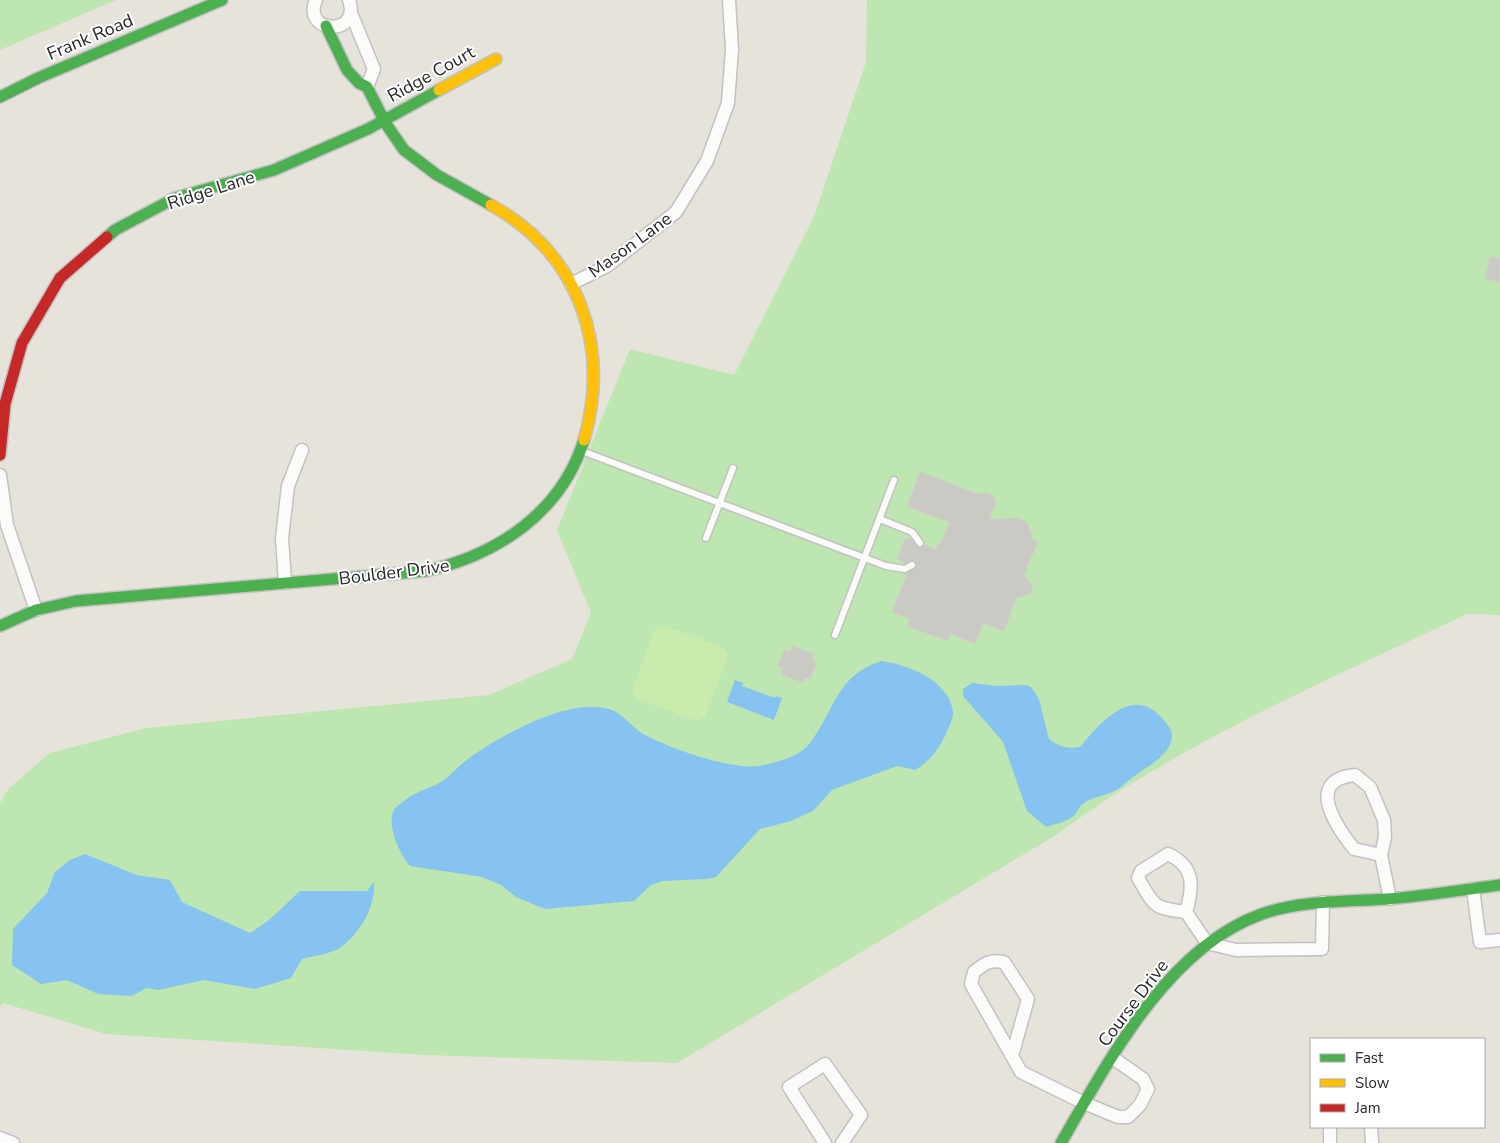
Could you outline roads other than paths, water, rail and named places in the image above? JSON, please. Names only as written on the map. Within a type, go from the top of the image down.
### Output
[{"type":"street","name":"Frank Road","points":[[0,97],[38,78],[222,0]]},
{"type":"street","name":"Boulder Drive","points":[[0,626],[36,610],[62,603],[97,598],[426,571],[460,563],[503,543],[537,516],[565,482],[581,450],[587,430],[594,372],[589,331],[571,284],[556,261],[529,232],[500,210],[412,158],[396,141],[367,87],[356,83],[342,61],[326,26],[318,21],[315,16],[313,9],[316,0]]},
{"type":"street","name":"Mason Lane","points":[[571,284],[607,266],[676,212],[707,161],[728,103],[732,49],[729,0]]},
{"type":"street","points":[[326,26],[341,26],[346,22],[350,6]]},
{"type":"street","points":[[350,6],[374,69],[367,87]]},
{"type":"street","name":"Ridge Court","points":[[384,120],[496,59]]},
{"type":"street","name":"Ridge Lane","points":[[0,455],[4,404],[22,343],[60,278],[115,230],[175,198],[274,170],[384,120]]},
{"type":"street","points":[[285,583],[282,538],[288,486],[302,450]]},
{"type":"street","points":[[0,475],[7,525],[36,610]]},
{"type":"street","points":[[1381,855],[1361,852],[1350,844],[1327,802],[1327,790],[1334,781],[1355,775],[1370,787],[1385,828],[1381,855],[1390,899]]},
{"type":"street","points":[[1186,912],[1192,889],[1191,878],[1177,858],[1168,854],[1141,871],[1138,878],[1154,905],[1164,909],[1186,912],[1207,943],[1236,950],[1322,949],[1323,902]]},
{"type":"street","name":"Course Drive","points":[[1061,1143],[1084,1103],[1135,1024],[1176,971],[1207,943],[1258,916],[1323,902],[1390,899],[1500,885]]},
{"type":"street","points":[[1473,888],[1480,942],[1500,940]]},
{"type":"street","points":[[1012,1056],[1028,999],[1004,962],[995,960],[986,962],[974,972],[971,984],[1021,1072],[1084,1103],[1118,1117],[1128,1117],[1140,1105],[1148,1089],[1143,1079],[1113,1058]]},
{"type":"street","points":[[825,1143],[789,1087],[825,1064],[861,1115],[842,1143]]},
{"type":"street","points":[[1330,1128],[1330,1143]]},
{"type":"street","points":[[1371,1128],[1372,1143]]},
{"type":"street","points":[[0,1138],[13,1143]]},
{"type":"lane","points":[[581,450],[898,569],[904,570],[912,565]]},
{"type":"lane","points":[[706,538],[733,468]]},
{"type":"lane","points":[[836,635],[894,480]]},
{"type":"lane","points":[[880,519],[912,532],[920,543]]},
{"type":"water","points":[[882,661],[904,666],[926,676],[944,691],[950,700],[953,717],[936,751],[925,763],[915,770],[897,766],[832,790],[813,811],[791,821],[760,829],[716,877],[662,881],[651,885],[634,901],[545,909],[516,897],[501,885],[482,877],[410,866],[395,840],[392,816],[394,810],[405,800],[443,781],[464,762],[498,739],[559,712],[598,707],[614,711],[642,733],[686,752],[733,765],[759,766],[787,759],[806,748],[846,684],[867,667]]},
{"type":"water","points":[[735,680],[743,683],[742,686],[775,698],[776,696],[782,698],[774,720],[727,702]]},
{"type":"water","points":[[972,683],[997,686],[1026,685],[1031,687],[1039,699],[1049,739],[1064,747],[1080,747],[1105,720],[1126,707],[1137,705],[1149,708],[1160,716],[1170,728],[1172,738],[1163,755],[1120,787],[1110,793],[1087,801],[1071,818],[1046,827],[1027,811],[1003,742],[963,696],[963,689]]},
{"type":"water","points":[[85,854],[137,875],[170,880],[182,902],[250,933],[269,920],[300,891],[367,891],[374,882],[374,891],[365,919],[354,935],[340,948],[302,959],[291,978],[255,989],[204,980],[158,990],[146,988],[132,996],[98,994],[67,980],[41,984],[12,965],[13,929],[47,893],[55,872],[70,860]]}]
